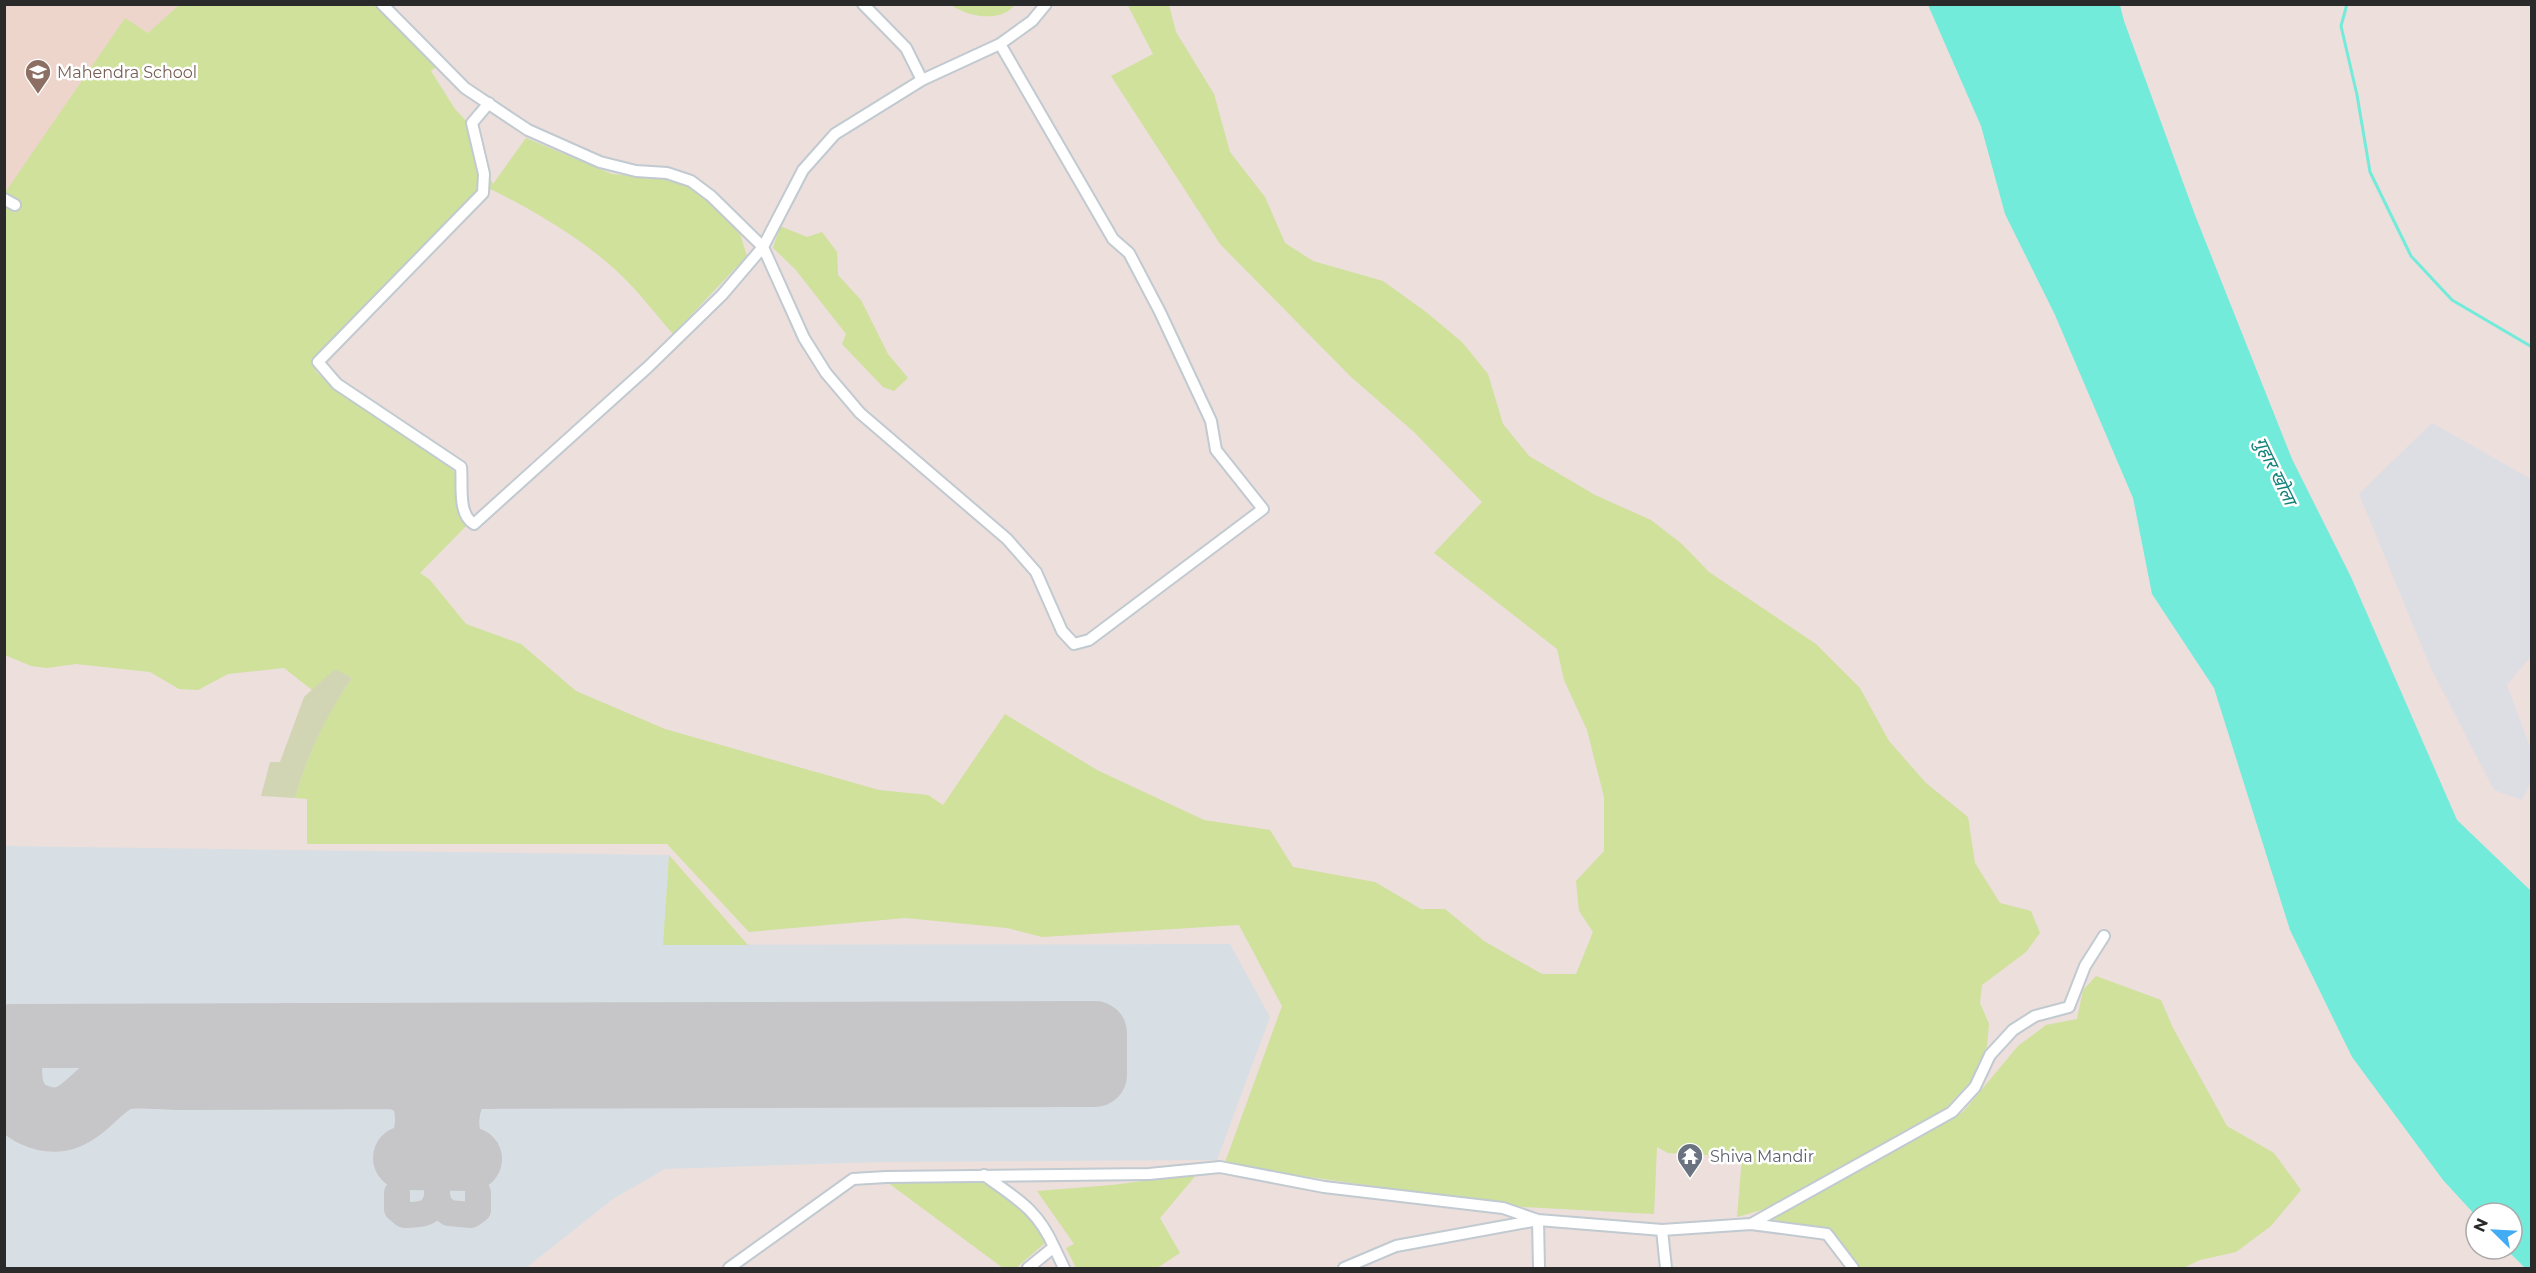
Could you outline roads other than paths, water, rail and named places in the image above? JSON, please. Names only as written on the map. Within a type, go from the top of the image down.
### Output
[{"type":"street","points":[[382,4],[437,63],[465,88],[528,130],[600,162],[636,171],[667,172],[691,181],[711,196],[763,247],[800,330],[826,373],[860,413],[1007,539],[1036,572],[1062,631],[1074,644],[1089,640],[1263,509],[1216,450],[1211,421],[1129,253],[1113,239],[999,44]]},
{"type":"street","points":[[862,4],[906,48],[922,80]]},
{"type":"street","points":[[489,103],[472,123],[484,174],[483,193],[318,362],[337,384],[460,467],[462,502],[467,518],[474,524],[648,367],[722,295],[763,247],[803,170],[835,134],[922,80],[999,44],[1032,21],[1046,4]]},
{"type":"street","points":[[1751,1224],[1952,1112],[1975,1087],[1990,1055],[2013,1030],[2035,1016],[2069,1007],[2085,966],[2104,936]]},
{"type":"street","points":[[729,1269],[854,1179],[1149,1174],[1220,1167],[1324,1187],[1503,1208],[1538,1220],[1662,1230],[1751,1224],[1827,1234],[1853,1269]]},
{"type":"street","points":[[984,1175],[1026,1205],[1044,1224],[1064,1269]]},
{"type":"street","points":[[1344,1269],[1396,1246],[1538,1220]]},
{"type":"street","points":[[1538,1220],[1539,1269]]},
{"type":"street","points":[[1662,1230],[1666,1269]]},
{"type":"street","points":[[1028,1269],[1054,1247]]},
{"type":"water","name":"गुहार खोला","points":[[1928,5],[2120,5],[2195,215],[2292,459],[2351,577],[2457,820],[2531,891],[2531,1268],[2525,1268],[2518,1261],[2524,1261],[2524,1201],[2464,1201],[2464,1203],[2443,1180],[2352,1057],[2290,930],[2214,688],[2152,594],[2133,498],[2055,315],[2005,214],[1981,126]]},
{"type":"waterway","points":[[2347,4],[2341,26],[2357,95],[2370,172],[2411,256],[2452,300],[2532,347]]},
{"type":"place","name":"Mahendra School","points":[[38,95]]},
{"type":"place","name":"Shiva Mandir","points":[[1690,1179]]}]
